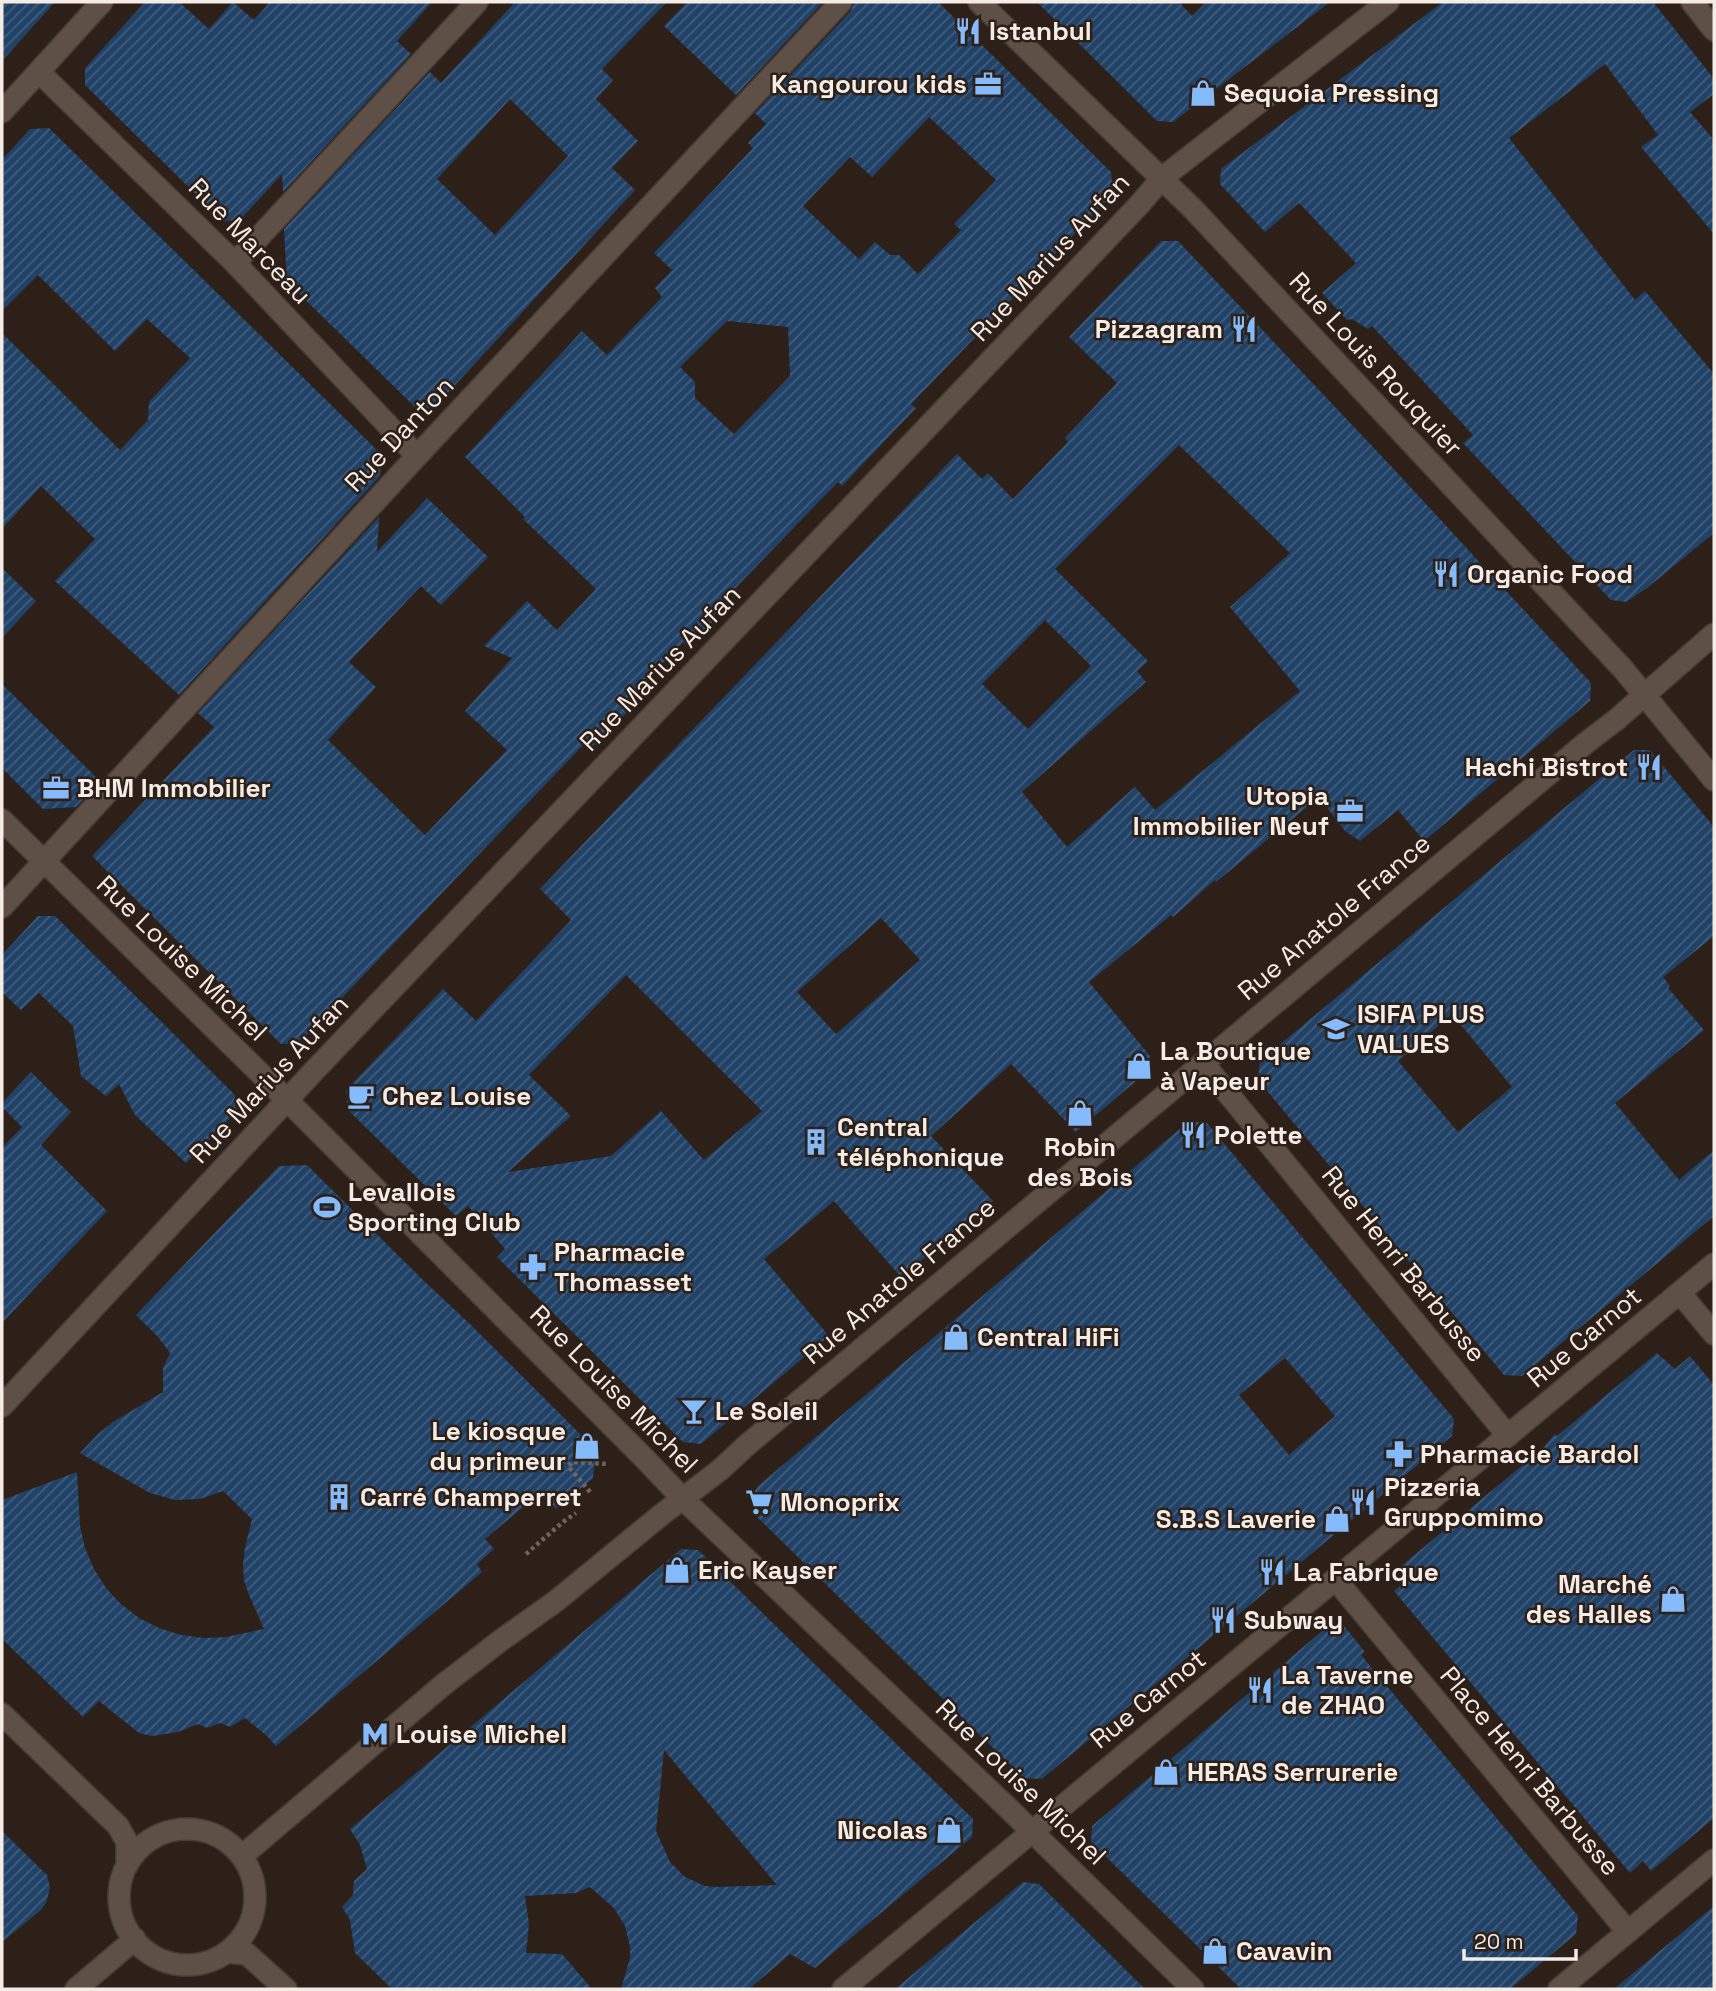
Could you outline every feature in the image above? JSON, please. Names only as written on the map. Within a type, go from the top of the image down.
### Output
[{"type":"street","points":[[2,112],[102,2]]},
{"type":"street","points":[[234,264],[477,2]]},
{"type":"street","name":"Rue Danton","points":[[2,907],[416,456],[841,2]]},
{"type":"street","name":"Rue Louis Rouquier","points":[[979,2],[1162,178],[1623,669],[1714,780]]},
{"type":"street","name":"Rue Marius Aufan","points":[[2,1406],[286,1101],[1130,216],[1162,178],[1388,2]]},
{"type":"street","points":[[1692,2],[1714,30]]},
{"type":"street","name":"Rue Marceau","points":[[38,72],[234,264],[416,456]]},
{"type":"street","name":"Rue Anatole France","points":[[242,1856],[443,1685],[556,1601],[720,1470],[1714,634]]},
{"type":"street","name":"Rue Louise Michel","points":[[2,820],[683,1499],[1031,1831],[1192,1989]]},
{"type":"street","name":"Rue Henri Barbusse","points":[[1203,1063],[1508,1436]]},
{"type":"street","name":"Rue Carnot","points":[[843,1989],[1714,1264]]},
{"type":"street","points":[[1680,1293],[1714,1334]]},
{"type":"street","name":"Place Henri Barbusse","points":[[1336,1580],[1628,1932]]},
{"type":"street","points":[[2,1714],[118,1826],[127,1842],[127,1865],[120,1893],[121,1910],[126,1926],[152,1955],[177,1964],[203,1963],[227,1952],[246,1931],[255,1905],[255,1891],[242,1856],[229,1843],[206,1831],[180,1829],[167,1832],[144,1844],[127,1865]]},
{"type":"street","points":[[1559,1989],[1714,1860]]},
{"type":"street","points":[[76,1989],[135,1939]]},
{"type":"street","points":[[227,1952],[247,1954],[286,1989]]},
{"type":"path","points":[[590,1492],[568,1466],[572,1462],[611,1464]]},
{"type":"path","points":[[526,1554],[576,1513]]},
{"type":"building","points":[[2,2],[55,2],[2,61]]},
{"type":"building","points":[[145,2],[179,2],[209,29],[233,2],[254,20],[270,2],[432,2],[397,41],[411,54],[283,192],[282,174],[240,220],[223,221],[85,85],[85,68]]},
{"type":"building","points":[[515,2],[667,2],[602,69],[613,80],[596,99],[638,141],[612,168],[635,190],[433,409],[417,409],[287,282],[284,229],[430,72],[441,83]],"holes":[[[510,99],[568,156],[495,235],[437,179]]]},
{"type":"building","points":[[687,2],[823,2],[736,95],[664,26]]},
{"type":"building","points":[[854,2],[938,2],[1111,172],[1113,194],[911,404],[916,408],[842,486],[838,482],[715,609],[715,619],[688,647],[683,642],[630,699],[635,704],[592,748],[586,742],[298,1044],[281,1044],[92,856],[214,727],[198,713],[379,517],[377,552],[427,498],[488,557],[441,605],[421,586],[349,662],[376,687],[328,740],[425,835],[507,750],[465,711],[512,658],[484,646],[527,601],[557,630],[596,589],[523,519],[525,517],[465,457],[582,331],[607,355],[662,297],[655,288],[672,270],[654,253],[753,148],[748,143],[766,124],[755,113],[851,11]],"holes":[[[929,117],[996,180],[954,224],[961,230],[918,274],[899,255],[890,255],[875,242],[859,259],[803,206],[850,157],[872,177]],[[727,321],[788,327],[790,376],[734,434],[695,398],[695,382],[680,367]]]},
{"type":"building","points":[[1037,2],[1179,2],[1192,16],[1206,2],[1330,2],[1173,122],[1157,121]]},
{"type":"building","points":[[1443,2],[1653,2],[1714,79],[1714,94],[1690,112],[1714,140],[1714,234],[1641,147],[1658,135],[1605,64],[1509,138],[1635,300],[1645,291],[1714,374],[1714,533],[1626,602],[1611,600],[1463,443],[1473,435],[1372,326],[1368,329],[1352,319],[1347,320],[1322,293],[1356,263],[1299,203],[1265,232],[1220,184],[1221,169]]},
{"type":"building","points":[[49,128],[381,454],[380,476],[179,695],[55,581],[95,539],[41,486],[2,529],[2,333],[120,450],[148,420],[149,402],[190,358],[147,319],[115,351],[38,275],[2,311],[2,160],[30,129]]},
{"type":"building","points":[[1161,241],[1178,241],[1591,683],[1590,701],[1424,841],[1398,810],[1360,841],[1345,831],[1319,797],[1173,917],[1171,915],[1089,982],[1150,1056],[1148,1071],[1076,1132],[1011,1064],[931,1136],[993,1201],[901,1277],[834,1201],[764,1259],[829,1336],[701,1444],[683,1442],[497,1257],[505,1249],[468,1206],[456,1216],[348,1110],[346,1090],[443,989],[476,1021],[571,920],[540,889],[957,454],[982,479],[988,473],[1013,499],[1068,442],[1065,438],[1117,383],[1069,337]],"holes":[[[1179,445],[1290,553],[1230,607],[1300,691],[1155,810],[1135,787],[1067,847],[1022,792],[1146,682],[1137,671],[1148,661],[1055,569]],[[1045,620],[1091,666],[1028,729],[982,684]],[[881,918],[920,960],[836,1034],[797,992]],[[626,975],[762,1111],[704,1160],[661,1111],[611,1156],[508,1172],[571,1116],[529,1075]]]},
{"type":"building","points":[[2,568],[36,601],[2,638]]},
{"type":"building","points":[[2,684],[100,781],[76,807],[43,809],[2,768]]},
{"type":"building","points":[[1634,750],[1650,750],[1714,827],[1714,936],[1663,977],[1670,986],[1668,988],[1704,1030],[1615,1103],[1679,1180],[1714,1150],[1714,1216],[1522,1376],[1504,1375],[1258,1080],[1260,1061]],"holes":[[[1452,1014],[1512,1087],[1458,1132],[1398,1061]]]},
{"type":"building","points":[[38,916],[55,916],[235,1095],[236,1112],[186,1163],[135,1115],[119,1084],[106,1096],[81,1076],[73,1026],[39,993],[21,1010],[2,992],[2,955]]},
{"type":"building","points":[[31,1072],[71,1112],[41,1145],[107,1211],[2,1323],[2,1148],[22,1127],[2,1107],[2,1103]]},
{"type":"building","points":[[1189,1121],[1207,1123],[1454,1419],[1452,1436],[1042,1779],[1024,1778],[754,1514],[751,1499],[757,1487]],"holes":[[[1285,1358],[1335,1416],[1289,1455],[1239,1395]]]},
{"type":"building","name":"Carré Champerret","points":[[307,1165],[596,1450],[593,1478],[556,1509],[541,1492],[485,1539],[494,1549],[477,1564],[482,1572],[276,1746],[245,1718],[230,1727],[220,1723],[207,1728],[198,1724],[178,1732],[152,1736],[139,1733],[99,1701],[83,1717],[2,1639],[2,1500],[77,1472],[80,1526],[85,1548],[106,1588],[121,1604],[139,1618],[181,1635],[226,1637],[264,1629],[244,1580],[245,1548],[252,1519],[223,1491],[200,1499],[175,1500],[150,1493],[80,1453],[113,1422],[163,1392],[163,1368],[170,1353],[136,1315],[279,1166]]},
{"type":"building","points":[[1657,1353],[1675,1369],[1690,1356],[1714,1385],[1714,1818],[1651,1871],[1643,1861],[1630,1873],[1394,1591],[1411,1577],[1400,1567],[1543,1448],[1555,1434],[1557,1436]]},
{"type":"building","points":[[681,1549],[698,1550],[973,1819],[972,1837],[815,1968],[790,1954],[749,1989],[621,1989],[630,1958],[625,1926],[614,1908],[590,1887],[576,1893],[525,1896],[529,1924],[526,1953],[562,1954],[592,1989],[392,1989],[355,1953],[350,1920],[342,1907],[353,1895],[354,1881],[367,1869],[360,1845],[350,1829]],"holes":[[[664,1750],[777,1885],[705,1886],[685,1877],[670,1862],[656,1831]]]},
{"type":"building","points":[[1328,1626],[1345,1627],[1365,1652],[1361,1655],[1578,1916],[1576,1934],[1510,1989],[1241,1989],[1091,1842],[1092,1826]]},
{"type":"building","points":[[2,1831],[47,1875],[50,1888],[41,1910],[2,1942]]},
{"type":"building","points":[[1023,1882],[1039,1884],[1145,1989],[895,1989]]},
{"type":"building","points":[[1714,1906],[1714,1989],[1614,1989]]},
{"type":"place","name":"Istanbul","points":[[968,31]]},
{"type":"place","name":"Kangourou kids","points":[[988,84]]},
{"type":"place","name":"Sequoia Pressing","points":[[1203,93]]},
{"type":"place","name":"Pizzagram","points":[[1244,329]]},
{"type":"place","name":"Organic Food","points":[[1446,574]]},
{"type":"place","name":"Hachi Bistrot","points":[[1649,767]]},
{"type":"place","name":"BHM Immobilier","points":[[56,788]]},
{"type":"place","name":"Utopia Immobilier Neuf","points":[[1350,811]]},
{"type":"place","name":"ISIFA PLUS VALUES","points":[[1336,1029]]},
{"type":"place","name":"La Boutique à Vapeur","points":[[1139,1066]]},
{"type":"place","name":"Chez Louise","points":[[361,1096]]},
{"type":"place","name":"Robin des Bois","points":[[1080,1113]]},
{"type":"place","name":"Polette","points":[[1193,1135]]},
{"type":"place","name":"Central téléphonique","points":[[816,1142]]},
{"type":"place","name":"Levallois Sporting Club","points":[[327,1207]]},
{"type":"place","name":"Pharmacie Thomasset","points":[[533,1267]]},
{"type":"place","name":"Central HiFi","points":[[956,1337]]},
{"type":"place","name":"Le Soleil","points":[[694,1411]]},
{"type":"place","name":"Le kiosque du primeur","points":[[587,1446]]},
{"type":"place","name":"Pharmacie Bardol","points":[[1399,1454]]},
{"type":"place","name":"Carré Champerret","points":[[339,1497]]},
{"type":"place","name":"Monoprix","points":[[759,1502]]},
{"type":"place","name":"Pizzeria Gruppomimo","points":[[1363,1502]]},
{"type":"place","name":"S.B.S Laverie","points":[[1337,1519]]},
{"type":"place","name":"Eric Kayser","points":[[677,1570]]},
{"type":"place","name":"La Fabrique","points":[[1272,1572]]},
{"type":"place","name":"Marché des Halles","points":[[1673,1599]]},
{"type":"place","name":"Subway","points":[[1223,1620]]},
{"type":"place","name":"La Taverne de ZHAO","points":[[1260,1690]]},
{"type":"place","name":"Louise Michel","points":[[375,1734]]},
{"type":"place","name":"HERAS Serrurerie","points":[[1166,1772]]},
{"type":"place","name":"Nicolas","points":[[949,1830]]},
{"type":"place","name":"Cavavin","points":[[1215,1951]]}]
